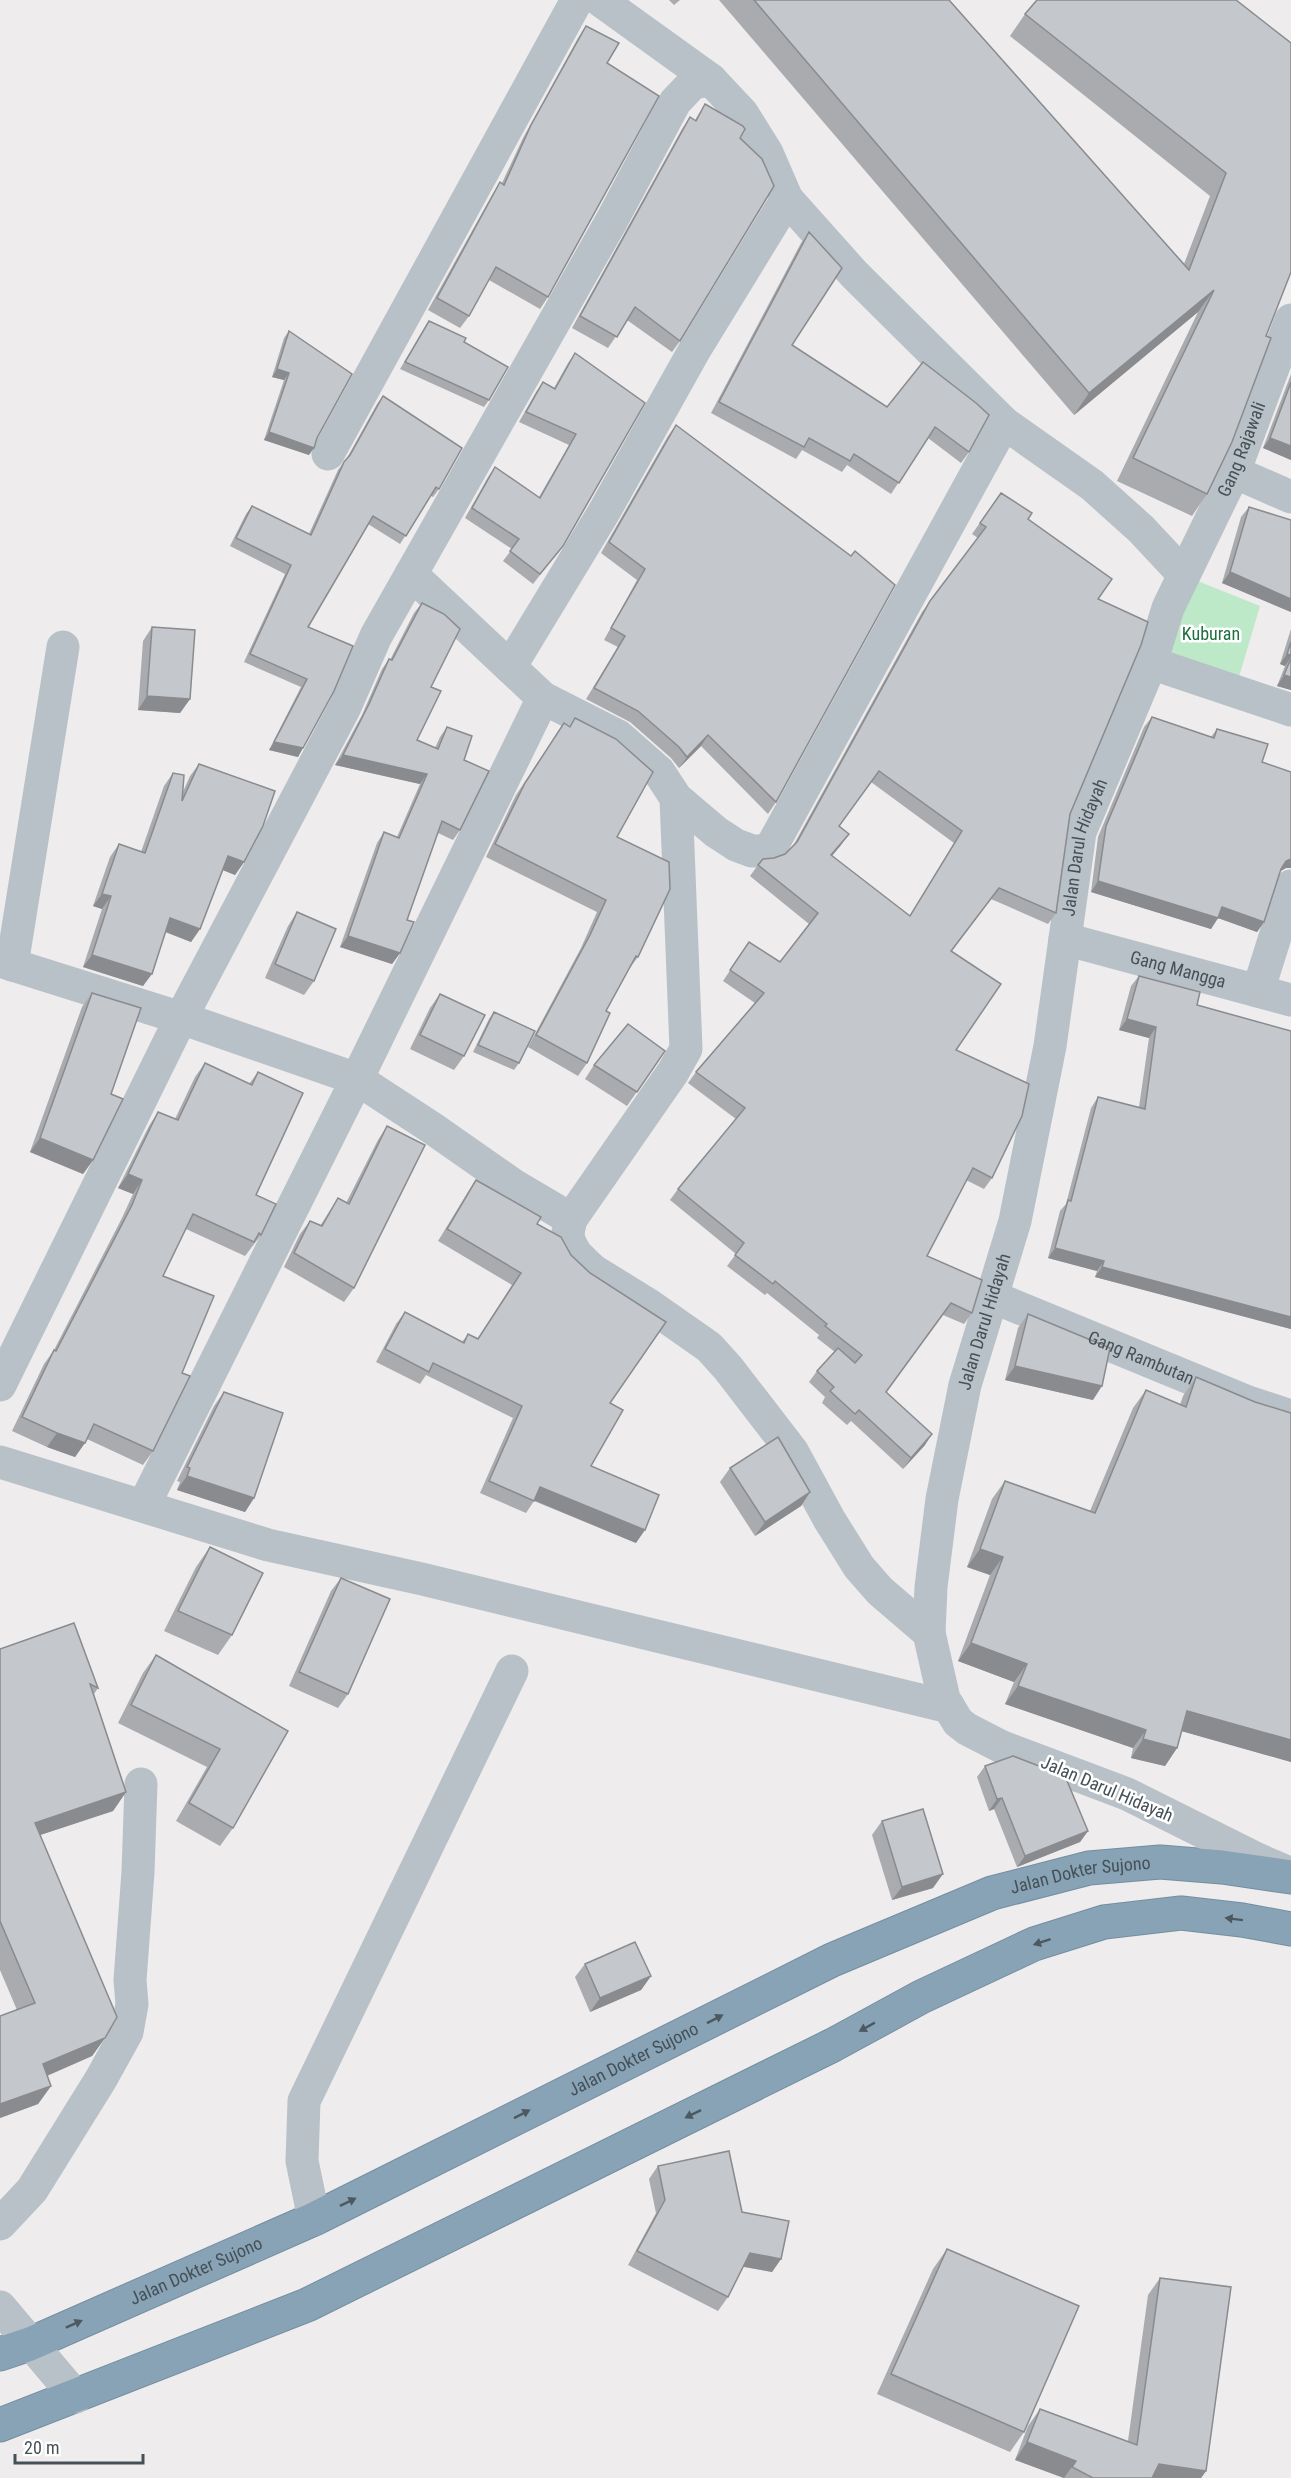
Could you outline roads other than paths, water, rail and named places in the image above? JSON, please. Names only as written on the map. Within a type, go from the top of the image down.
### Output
[{"type":"highway","name":"Jalan Dokter Sujono","points":[[0,2354],[30,2344],[314,2219],[832,1960],[992,1893],[1089,1868],[1160,1862],[1291,1875]]},
{"type":"highway","points":[[0,2425],[307,2305],[833,2045],[921,1997],[1034,1944],[1104,1922],[1181,1913],[1242,1920],[1291,1929]]},
{"type":"street","points":[[328,454],[577,0]]},
{"type":"street","points":[[600,0],[711,80],[742,113],[767,153],[787,199],[854,274],[1004,423],[1092,485],[1141,529],[1184,575]]},
{"type":"street","points":[[0,1385],[181,1018],[345,707],[376,636],[612,220],[675,102],[693,83],[711,80]]},
{"type":"street","points":[[510,667],[604,512],[694,351],[787,199]]},
{"type":"street","name":"Gang Rajawali","points":[[1184,575],[1234,472],[1291,321]]},
{"type":"street","points":[[411,574],[543,698],[618,736],[659,772],[676,798],[716,832],[736,845],[759,852],[771,846],[1004,423]]},
{"type":"street","points":[[1234,472],[1291,497]]},
{"type":"street","name":"Jalan Darul Hidayah","points":[[1184,575],[1168,608],[1151,663],[1080,832],[1050,1046],[1015,1221],[965,1385],[942,1500],[931,1587],[929,1633],[941,1691],[958,1722],[972,1732],[1000,1746],[1126,1794],[1291,1875]]},
{"type":"street","points":[[63,647],[6,963],[181,1018],[357,1079],[515,1186],[571,1220]]},
{"type":"street","points":[[1151,663],[1291,710]]},
{"type":"street","points":[[144,1505],[357,1079],[543,698]]},
{"type":"street","points":[[676,798],[686,1049],[673,1072],[571,1220],[568,1232],[569,1241],[576,1254],[594,1271],[649,1305],[709,1347],[792,1451],[829,1519],[859,1567],[880,1591],[929,1633]]},
{"type":"street","points":[[1258,991],[1291,886]]},
{"type":"street","name":"Gang Mangga","points":[[1065,939],[1291,1000]]},
{"type":"street","name":"Gang Rambutan","points":[[993,1297],[1248,1402],[1291,1416]]},
{"type":"street","points":[[0,1462],[268,1545],[434,1581],[949,1707]]},
{"type":"street","points":[[314,2219],[302,2161],[304,2101],[512,1671]]},
{"type":"street","points":[[0,2224],[32,2190],[101,2079],[127,2032],[132,2004],[130,1980],[138,1872],[141,1784]]},
{"type":"street","points":[[0,2307],[76,2397]]},
{"type":"park label","name":"Kuburan","points":[[1211,634]]}]
